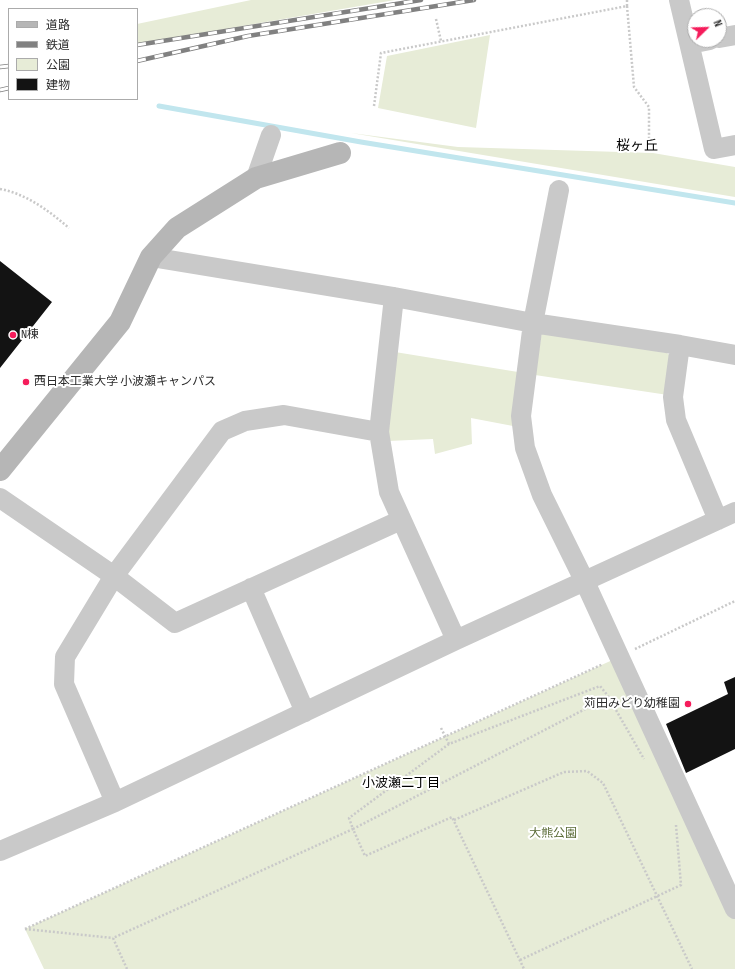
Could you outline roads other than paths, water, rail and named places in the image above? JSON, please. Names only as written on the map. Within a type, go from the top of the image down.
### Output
[{"type":"street","points":[[679,0],[687,32]]},
{"type":"street","points":[[691,48],[714,148],[735,145]]},
{"type":"street","points":[[256,178],[271,135]]},
{"type":"street","points":[[0,470],[120,322],[151,257],[177,228],[256,178],[340,153]]},
{"type":"street","points":[[559,190],[533,323],[521,416],[525,448],[542,496],[585,582],[735,909]]},
{"type":"street","points":[[151,257],[394,297],[533,323],[680,345],[735,355]]},
{"type":"street","points":[[394,297],[379,432],[389,492],[456,640]]},
{"type":"street","points":[[0,851],[115,802],[456,640],[727,516],[676,420],[673,397],[680,345]]},
{"type":"street","points":[[115,802],[64,684],[64,657],[114,576],[222,431],[245,421],[284,415],[379,432]]},
{"type":"street","points":[[0,498],[114,576],[175,623],[401,520]]},
{"type":"street","points":[[251,588],[304,712]]},
{"type":"waterway","points":[[159,106],[361,142],[735,203]]},
{"type":"railway","points":[[138,45],[421,0]]},
{"type":"railway","points":[[138,61],[248,36],[474,0]]},
{"type":"railway","points":[[0,67],[8,66]]},
{"type":"railway","points":[[0,90],[8,88]]},
{"type":"place","name":"N棟","points":[[13,335]]},
{"type":"place","name":"西日本工業大学 小波瀬キャンパス","points":[[26,382]]},
{"type":"place","name":"苅田みどり幼稚園","points":[[688,704]]},
{"type":"district","name":"桜ヶ丘","points":[[637,146]]},
{"type":"district","name":"小波瀬二丁目","points":[[401,784]]},
{"type":"park label","name":"大熊公園","points":[[553,834]]}]
